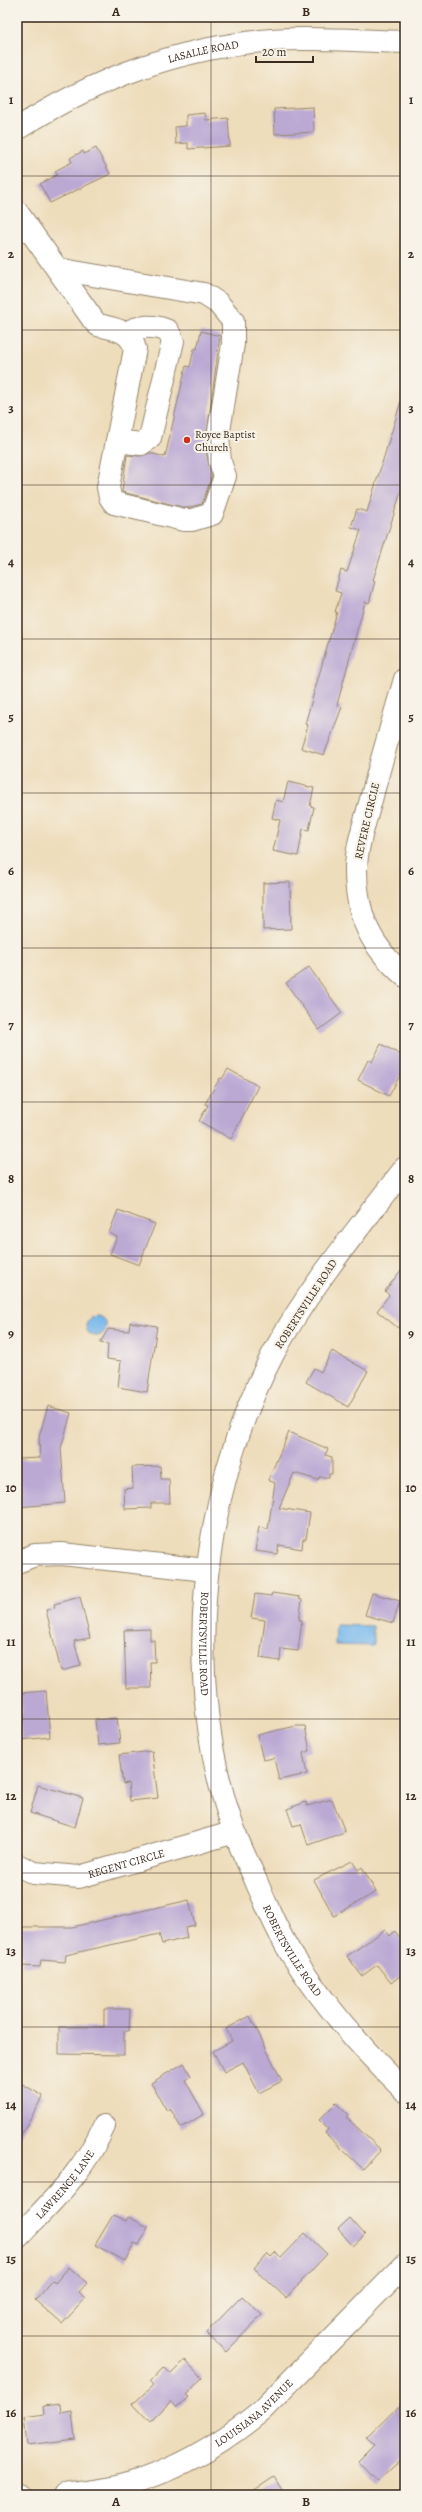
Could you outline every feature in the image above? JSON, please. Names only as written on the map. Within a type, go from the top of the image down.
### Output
[{"type":"street","name":"LASALLE ROAD","points":[[17,129],[100,82],[161,60],[216,48],[272,40],[405,42]]},
{"type":"street","points":[[17,212],[57,270],[98,325],[126,333],[135,349],[108,487],[110,498],[114,503],[184,520],[192,520],[212,514],[225,476],[220,462],[218,436],[233,344],[231,318],[218,303],[204,294],[57,270]]},
{"type":"street","points":[[117,441],[141,444],[150,438],[173,341],[168,331],[152,327],[135,328],[126,333]]},
{"type":"street","name":"REVERE CIRCLE","points":[[405,679],[383,754],[356,870],[361,913],[367,932],[386,960],[405,976]]},
{"type":"street","name":"ROBERTSVILLE ROAD","points":[[405,1168],[319,1280],[273,1356],[254,1396],[233,1450],[218,1506],[206,1570],[204,1668],[213,1746],[235,1832],[269,1911],[291,1954],[343,2025],[405,2091]]},
{"type":"street","points":[[17,1562],[35,1555],[62,1554],[206,1570]]},
{"type":"street","name":"REGENT CIRCLE","points":[[17,1865],[34,1873],[79,1877],[235,1832]]},
{"type":"street","name":"LAWRENCE LANE","points":[[17,2238],[82,2168],[94,2150],[104,2126]]},
{"type":"street","name":"LOUISIANA AVENUE","points":[[64,2495],[116,2487],[156,2475],[187,2461],[235,2432],[261,2411],[405,2265]]},
{"type":"water","points":[[92,1316],[100,1316],[106,1322],[106,1330],[100,1336],[92,1336],[86,1330],[86,1322]]},
{"type":"water","points":[[336,1625],[373,1626],[373,1646],[335,1645]]},
{"type":"building","points":[[313,107],[314,132],[275,134],[274,109]]},
{"type":"building","points":[[205,113],[206,120],[228,118],[230,146],[188,149],[188,143],[176,144],[175,127],[186,126],[186,115]]},
{"type":"building","points":[[96,148],[110,174],[50,203],[40,184],[57,175],[55,171],[72,162],[70,158],[83,151],[84,154]]},
{"type":"building","points":[[201,331],[220,336],[205,448],[212,476],[202,504],[186,508],[122,492],[127,455],[140,456],[150,453],[165,457],[186,366],[190,367],[194,349],[197,349]]},
{"type":"building","points":[[402,398],[405,399],[405,479],[373,580],[375,581],[369,603],[365,602],[355,638],[337,705],[342,707],[324,755],[301,748],[308,725],[305,724],[337,612],[335,612],[341,593],[335,591],[341,570],[347,572],[361,530],[351,527],[357,509],[367,512]]},
{"type":"building","points":[[288,782],[314,788],[310,806],[314,807],[309,830],[303,829],[298,856],[273,851],[280,820],[272,818],[276,800],[283,802]]},
{"type":"building","points":[[290,882],[291,929],[263,930],[263,883]]},
{"type":"building","points":[[309,967],[342,1013],[319,1030],[286,983]]},
{"type":"building","points":[[381,1044],[405,1057],[405,1066],[389,1096],[358,1080],[368,1060],[372,1062]]},
{"type":"building","points":[[228,1069],[258,1086],[231,1139],[199,1121],[208,1105],[205,1104],[220,1078],[222,1079]]},
{"type":"building","points":[[118,1210],[155,1224],[139,1265],[110,1254],[117,1237],[109,1233]]},
{"type":"building","points":[[405,1265],[405,1319],[398,1328],[377,1311],[389,1295],[385,1291]]},
{"type":"building","points":[[130,1322],[157,1326],[147,1392],[118,1387],[121,1361],[107,1359],[108,1344],[100,1343],[108,1329],[126,1331],[129,1330]]},
{"type":"building","points":[[332,1351],[368,1371],[348,1407],[306,1382],[314,1368],[321,1372]]},
{"type":"building","points":[[48,1406],[71,1413],[61,1448],[65,1503],[17,1507],[17,1459],[40,1458],[39,1437]]},
{"type":"building","points":[[289,1432],[328,1449],[325,1455],[332,1457],[332,1474],[329,1474],[329,1477],[319,1477],[318,1480],[294,1473],[279,1508],[310,1513],[306,1539],[303,1539],[302,1549],[279,1545],[277,1554],[255,1551],[259,1527],[268,1529],[275,1483],[268,1480]]},
{"type":"building","points":[[160,1466],[161,1479],[169,1479],[170,1503],[151,1503],[151,1508],[125,1509],[124,1489],[133,1488],[132,1467]]},
{"type":"building","points":[[272,1593],[300,1597],[299,1599],[302,1600],[299,1620],[302,1620],[298,1651],[281,1649],[280,1661],[260,1658],[265,1620],[251,1618],[255,1594],[271,1596]]},
{"type":"building","points":[[372,1593],[400,1601],[393,1623],[365,1615]]},
{"type":"building","points":[[80,1597],[90,1638],[74,1641],[81,1666],[61,1671],[46,1610],[55,1608],[54,1604]]},
{"type":"building","points":[[150,1629],[150,1640],[154,1640],[155,1662],[150,1662],[151,1688],[126,1688],[124,1630]]},
{"type":"building","points":[[46,1691],[50,1737],[21,1740],[19,1713],[22,1713],[20,1693]]},
{"type":"building","points":[[117,1718],[120,1743],[98,1745],[95,1720]]},
{"type":"building","points":[[296,1726],[305,1726],[310,1751],[303,1753],[307,1774],[279,1780],[274,1758],[263,1760],[257,1735]]},
{"type":"building","points":[[152,1751],[158,1798],[130,1801],[128,1783],[123,1784],[119,1755]]},
{"type":"building","points":[[38,1785],[83,1798],[75,1827],[30,1813]]},
{"type":"building","points":[[332,1799],[345,1832],[308,1845],[301,1824],[293,1826],[287,1809],[306,1802],[307,1806]]},
{"type":"building","points":[[352,1861],[358,1870],[362,1867],[376,1892],[334,1916],[314,1880]]},
{"type":"building","points":[[189,1900],[195,1925],[185,1927],[187,1938],[162,1944],[159,1934],[66,1955],[65,1962],[41,1960],[40,1967],[22,1966],[23,1955],[17,1954],[17,1927],[72,1927]]},
{"type":"building","points":[[385,1930],[390,1936],[395,1931],[405,1945],[405,1972],[391,1983],[377,1965],[362,1976],[347,1956]]},
{"type":"building","points":[[104,2009],[130,2009],[129,2031],[124,2031],[124,2055],[59,2054],[59,2027],[104,2027]]},
{"type":"building","points":[[250,2016],[282,2081],[259,2093],[243,2062],[224,2072],[213,2051],[232,2041],[226,2029]]},
{"type":"building","points":[[184,2063],[191,2076],[185,2080],[204,2114],[181,2128],[170,2108],[167,2111],[151,2083]]},
{"type":"building","points":[[17,2081],[43,2096],[17,2142]]},
{"type":"building","points":[[336,2103],[348,2115],[346,2117],[381,2150],[363,2169],[325,2133],[328,2129],[319,2120]]},
{"type":"building","points":[[113,2215],[126,2221],[128,2217],[148,2227],[139,2245],[134,2243],[125,2261],[95,2245]]},
{"type":"building","points":[[350,2218],[365,2235],[353,2246],[338,2229]]},
{"type":"building","points":[[305,2233],[327,2254],[286,2298],[254,2268],[267,2253],[271,2257],[276,2252],[281,2258]]},
{"type":"building","points":[[69,2267],[87,2283],[79,2292],[86,2298],[62,2324],[35,2300],[52,2280],[55,2283]]},
{"type":"building","points":[[242,2296],[262,2315],[226,2352],[206,2333]]},
{"type":"building","points":[[185,2360],[202,2378],[186,2395],[188,2397],[177,2408],[171,2401],[150,2422],[133,2404],[153,2385],[150,2382],[164,2367],[171,2374]]},
{"type":"building","points":[[405,2400],[405,2455],[377,2481],[358,2461],[375,2444],[367,2437]]},
{"type":"building","points":[[60,2404],[61,2413],[72,2411],[75,2439],[27,2445],[24,2417],[44,2414],[43,2406]]},
{"type":"building","points":[[274,2477],[285,2495],[247,2495]]},
{"type":"place","name":"Royce Baptist Church","points":[[187,440]]}]
